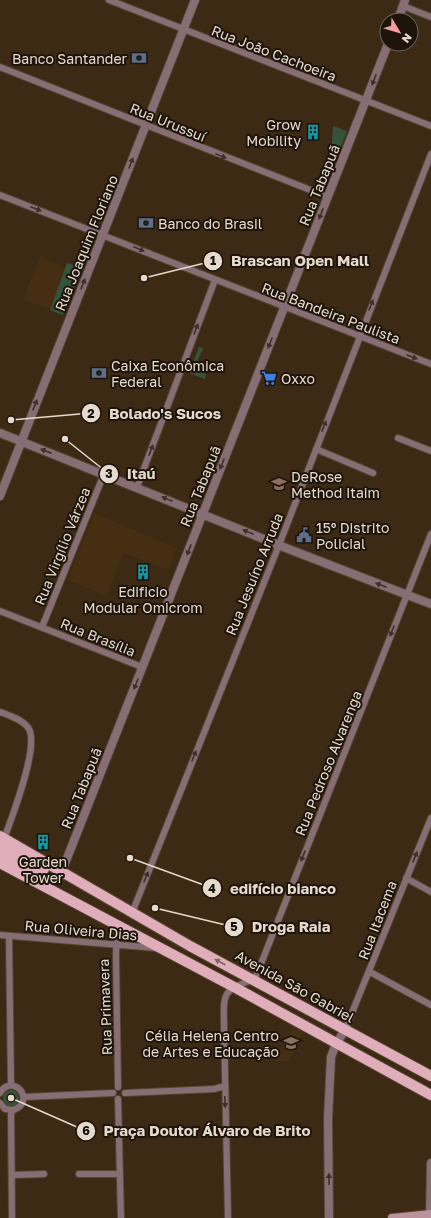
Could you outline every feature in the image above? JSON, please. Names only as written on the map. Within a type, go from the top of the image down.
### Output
[{"type":"main road","points":[[1,840],[94,896],[130,912]]},
{"type":"main road","name":"Avenida São Gabriel","points":[[1,840],[62,871],[130,912],[431,1076]]},
{"type":"main road","points":[[0,855],[116,920],[160,948],[431,1095]]},
{"type":"main road","points":[[0,863],[117,926],[149,941]]},
{"type":"main road","points":[[392,1218],[430,1215]]},
{"type":"street","name":"Rua João Cachoeira","points":[[108,0],[431,126]]},
{"type":"street","name":"Rua Joaquim Floriano","points":[[0,496],[195,0]]},
{"type":"street","points":[[404,3],[431,17]]},
{"type":"street","name":"Rua Tabapuã","points":[[62,871],[385,52]]},
{"type":"street","name":"Rua Urussuí","points":[[0,67],[145,126],[328,197]]},
{"type":"street","name":"Rua Jesuíno Arruda","points":[[130,912],[279,545],[358,337],[431,154]]},
{"type":"street","name":"Rua Bandeira Paulista","points":[[0,194],[358,337],[431,364]]},
{"type":"street","points":[[137,487],[215,280]]},
{"type":"street","points":[[0,433],[203,513],[279,545],[431,604]]},
{"type":"street","points":[[398,438],[431,451]]},
{"type":"street","points":[[316,450],[373,473]]},
{"type":"street","name":"Rua Virgílio Várzea","points":[[42,627],[104,474]]},
{"type":"street","name":"Rua Pedroso Alvarenga","points":[[255,980],[431,534]]},
{"type":"street","name":"Rua Brasília","points":[[0,611],[142,667]]},
{"type":"street","points":[[0,712],[13,718],[28,728],[31,742],[22,786],[1,840]]},
{"type":"street","name":"Rua Itacema","points":[[345,1030],[370,972],[431,818]]},
{"type":"street","points":[[406,878],[431,892]]},
{"type":"street","name":"Rua Primavera","points":[[117,926],[118,1087]]},
{"type":"street","name":"Rua Oliveira Dias","points":[[0,935],[116,946],[160,948]]},
{"type":"street","points":[[9,936],[11,1085]]},
{"type":"street","points":[[370,972],[431,1005]]},
{"type":"street","points":[[228,1218],[224,1003],[226,993],[234,987],[255,980]]},
{"type":"street","points":[[329,1218],[331,1057],[336,1044],[345,1030]]},
{"type":"street","points":[[0,1093],[5,1087],[11,1085],[19,1088],[24,1097]]},
{"type":"street","points":[[125,1093],[207,1090],[225,1086]]},
{"type":"street","points":[[113,1093],[118,1087],[123,1089],[125,1093]]},
{"type":"street","points":[[24,1097],[113,1093]]},
{"type":"street","points":[[113,1093],[114,1097],[118,1099],[121,1218]]},
{"type":"street","points":[[118,1099],[123,1098],[125,1093]]},
{"type":"street","points":[[0,1103],[5,1108],[11,1110],[20,1106],[24,1097]]},
{"type":"street","points":[[11,1110],[12,1218]]},
{"type":"street","points":[[430,1215],[431,1163]]},
{"type":"street","points":[[12,1175],[44,1174]]},
{"type":"street","points":[[79,1174],[120,1174]]},
{"type":"shaded area","points":[[40,256],[65,268],[50,310],[23,299]]},
{"type":"shaded area","points":[[94,513],[177,548],[169,570],[124,553],[107,596],[68,580]]},
{"type":"shaded area","name":"Célia Helena Centro de Artes e Educação","points":[[293,1027],[304,1033],[289,1061],[275,1061]]},
{"type":"green space","points":[[333,126],[347,131],[337,157],[331,154]]},
{"type":"green space","points":[[67,263],[82,267],[63,315],[50,310]]},
{"type":"green space","points":[[199,347],[203,348],[194,369],[206,374],[205,379],[189,373]]},
{"type":"green space","points":[[8,1090],[14,1090],[19,1095],[17,1104],[14,1106],[8,1106],[3,1101],[3,1095]]},
{"type":"place","name":"Banco Santander","points":[[139,58]]},
{"type":"place","name":"Grow Mobility","points":[[313,132]]},
{"type":"place","name":"Banco do Brasil","points":[[146,223]]},
{"type":"place","name":"Brascan Open Mall","points":[[144,278]]},
{"type":"place","name":"Caixa Econômica Federal","points":[[99,373]]},
{"type":"place","name":"Oxxo","points":[[269,378]]},
{"type":"place","name":"Bolado's Sucos","points":[[11,420]]},
{"type":"place","name":"Itaú","points":[[65,439]]},
{"type":"place","name":"DeRose Method Itaim","points":[[279,484]]},
{"type":"place","name":"15º Distrito Policial","points":[[304,535]]},
{"type":"place","name":"Edificio Modular Omicrom","points":[[143,572]]},
{"type":"place","name":"Garden Tower","points":[[43,842]]},
{"type":"place","name":"edifício bianco","points":[[130,858]]},
{"type":"place","name":"Droga Raia","points":[[155,908]]},
{"type":"place","name":"Célia Helena Centro de Artes e Educação","points":[[291,1043]]},
{"type":"place","name":"Praça Doutor Álvaro de Brito","points":[[11,1098]]}]
